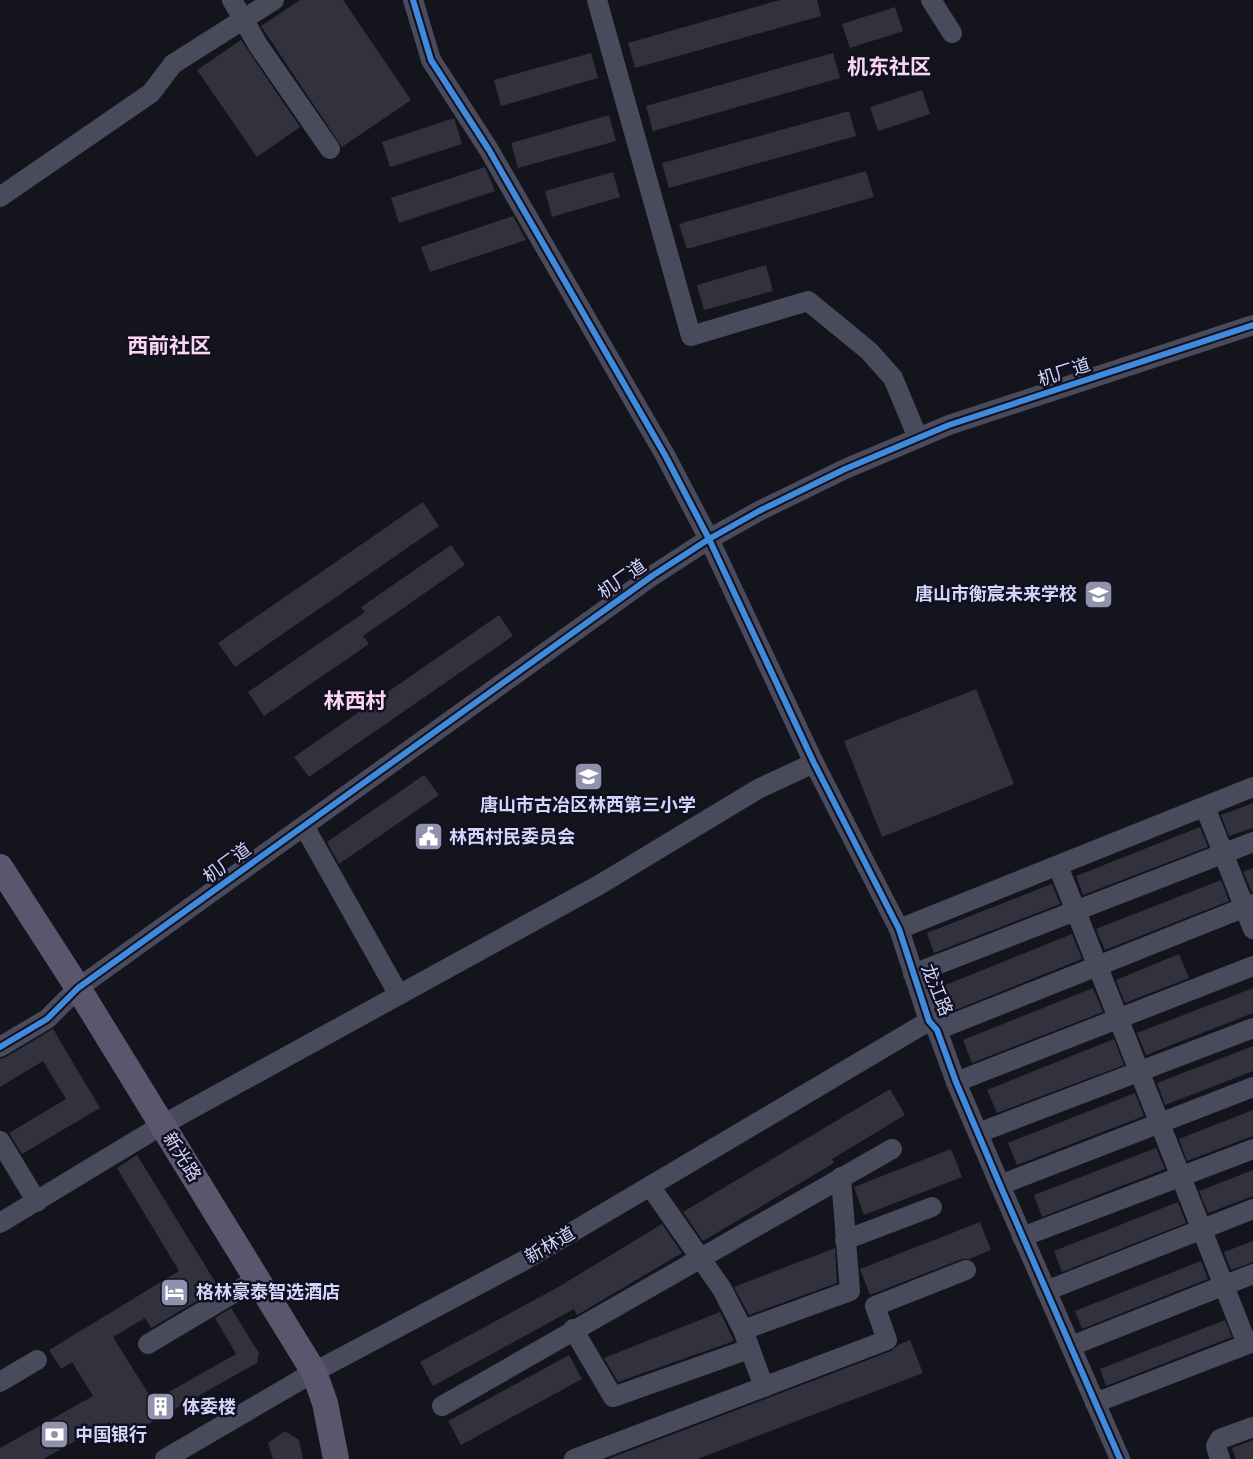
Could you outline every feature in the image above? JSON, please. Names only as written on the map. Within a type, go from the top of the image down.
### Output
[{"type":"main road","name":"新光路","points":[[0,867],[78,988],[314,1372],[325,1403],[336,1459]]},
{"type":"street","points":[[232,0],[258,45],[330,149]]},
{"type":"street","points":[[0,197],[151,93],[173,64],[274,0]]},
{"type":"street","name":"龙江路","points":[[412,0],[431,60],[489,150],[665,455],[709,539],[814,763],[899,929],[913,974],[956,1082],[1120,1459]]},
{"type":"street","points":[[597,0],[691,336],[808,301],[869,351],[893,378],[918,438]]},
{"type":"street","points":[[931,0],[952,33]]},
{"type":"street","name":"机厂道","points":[[0,1047],[47,1019],[78,988],[652,576],[709,539],[759,511],[845,469],[949,425],[1253,325]]},
{"type":"street","points":[[0,1223],[162,1125],[599,885],[758,789],[814,763]]},
{"type":"street","points":[[899,929],[1253,788]]},
{"type":"street","points":[[1205,807],[1223,854],[1249,906],[1253,928]]},
{"type":"street","points":[[304,826],[399,995]]},
{"type":"street","points":[[913,974],[1253,842]]},
{"type":"street","points":[[1058,866],[1224,1286],[1250,1343],[1095,1403]]},
{"type":"street","name":"新林道","points":[[165,1459],[314,1372],[525,1260],[933,1025],[1249,906]]},
{"type":"street","points":[[956,1082],[1253,966]]},
{"type":"street","points":[[978,1133],[1253,1028]]},
{"type":"street","points":[[1000,1185],[1253,1087]]},
{"type":"street","points":[[0,1141],[37,1202]]},
{"type":"street","points":[[442,1406],[573,1329],[892,1149]]},
{"type":"street","points":[[1022,1237],[1253,1149]]},
{"type":"street","points":[[743,1330],[850,1290],[841,1177]]},
{"type":"street","points":[[650,1186],[722,1289],[743,1330],[764,1387]]},
{"type":"street","points":[[845,1240],[932,1207]]},
{"type":"street","points":[[1046,1290],[1253,1209]]},
{"type":"street","points":[[574,1459],[887,1340],[875,1306],[966,1270]]},
{"type":"street","points":[[1071,1346],[1253,1274]]},
{"type":"street","points":[[148,1344],[257,1279]]},
{"type":"street","points":[[573,1329],[613,1397],[749,1349]]},
{"type":"street","points":[[0,1382],[37,1360]]},
{"type":"street","points":[[1220,1459],[1216,1446],[1220,1439],[1253,1427]]},
{"type":"building","points":[[300,0],[343,0],[411,100],[342,147],[261,26]]},
{"type":"building","points":[[780,0],[817,0],[821,16],[635,68],[628,43]]},
{"type":"building","points":[[895,7],[903,31],[850,48],[842,24]]},
{"type":"building","points":[[241,40],[300,127],[257,157],[197,70]]},
{"type":"building","points":[[591,53],[598,78],[501,106],[494,80]]},
{"type":"building","points":[[833,53],[840,78],[653,131],[646,106]]},
{"type":"building","points":[[922,90],[930,114],[878,131],[870,107]]},
{"type":"building","points":[[849,111],[856,136],[669,188],[662,163]]},
{"type":"building","points":[[609,115],[616,141],[518,168],[511,143]]},
{"type":"building","points":[[454,118],[462,144],[390,167],[382,142]]},
{"type":"building","points":[[485,167],[495,191],[399,223],[391,198]]},
{"type":"building","points":[[866,171],[874,197],[687,249],[679,224]]},
{"type":"building","points":[[613,172],[620,197],[552,217],[545,191]]},
{"type":"building","points":[[513,216],[526,240],[430,272],[421,247]]},
{"type":"building","points":[[766,265],[773,291],[704,310],[697,285]]},
{"type":"building","points":[[423,502],[439,526],[235,667],[218,643]]},
{"type":"building","points":[[451,545],[465,565],[363,636],[369,644],[264,716],[248,692],[365,612],[361,607]]},
{"type":"building","points":[[499,615],[513,636],[309,777],[294,757]]},
{"type":"building","points":[[976,689],[1014,784],[882,837],[844,741]]},
{"type":"building","points":[[424,775],[439,795],[339,864],[327,842]]},
{"type":"building","points":[[1253,803],[1253,828],[1229,836],[1221,815]]},
{"type":"building","points":[[1200,827],[1208,847],[1083,895],[1076,876]]},
{"type":"building","points":[[1253,868],[1253,892],[1252,892],[1243,872]]},
{"type":"building","points":[[1221,880],[1229,901],[1105,950],[1096,929]]},
{"type":"building","points":[[1052,884],[1060,904],[934,953],[927,933]]},
{"type":"building","points":[[1072,934],[1082,959],[953,1011],[943,986]]},
{"type":"building","points":[[1179,954],[1189,978],[1125,1003],[1116,980]]},
{"type":"building","points":[[1093,988],[1103,1012],[972,1063],[963,1040]]},
{"type":"building","points":[[1253,988],[1253,1013],[1146,1055],[1137,1033]]},
{"type":"building","points":[[53,1029],[100,1108],[22,1154],[9,1133],[66,1099],[43,1061],[0,1087],[0,1059]]},
{"type":"building","points":[[1114,1039],[1124,1065],[997,1113],[987,1090]]},
{"type":"building","points":[[1253,1046],[1253,1071],[1165,1105],[1157,1083]]},
{"type":"building","points":[[890,1089],[905,1115],[832,1159],[834,1163],[703,1241],[683,1212]]},
{"type":"building","points":[[1135,1093],[1144,1116],[1017,1165],[1008,1143]]},
{"type":"building","points":[[1253,1110],[1253,1136],[1187,1161],[1179,1139]]},
{"type":"building","points":[[1156,1148],[1165,1169],[1042,1217],[1034,1195]]},
{"type":"building","points":[[951,1149],[962,1177],[864,1215],[854,1187]]},
{"type":"building","points":[[137,1155],[219,1288],[151,1328],[145,1318],[113,1337],[153,1401],[236,1354],[215,1318],[231,1308],[259,1353],[257,1363],[120,1440],[110,1422],[43,1459],[0,1459],[0,1448],[93,1396],[72,1362],[61,1369],[49,1350],[179,1271],[117,1168]]},
{"type":"building","points":[[1253,1170],[1253,1196],[1208,1213],[1199,1191]]},
{"type":"building","points":[[1178,1202],[1186,1223],[1062,1272],[1054,1251]]},
{"type":"building","points":[[980,1222],[991,1250],[870,1295],[860,1269]]},
{"type":"building","points":[[662,1224],[682,1253],[577,1315],[574,1309],[433,1386],[420,1362],[560,1286]]},
{"type":"building","points":[[1253,1241],[1253,1262],[1231,1270],[1224,1252]]},
{"type":"building","points":[[835,1248],[837,1283],[749,1315],[734,1287]]},
{"type":"building","points":[[1201,1261],[1208,1279],[1082,1329],[1075,1311]]},
{"type":"building","points":[[720,1312],[734,1341],[618,1382],[604,1358]]},
{"type":"building","points":[[1225,1320],[1232,1337],[1106,1386],[1100,1369]]},
{"type":"building","points":[[910,1340],[923,1373],[697,1459],[608,1459],[891,1351]]},
{"type":"building","points":[[569,1355],[582,1379],[461,1445],[448,1421]]},
{"type":"building","points":[[285,1431],[299,1440],[303,1459],[273,1459],[268,1443]]},
{"type":"building","points":[[1253,1440],[1253,1459],[1236,1459],[1232,1448]]},
{"type":"cycle path","points":[[413,0],[431,60],[489,150],[665,455],[709,539],[814,763],[899,929],[929,1021],[937,1030],[956,1082],[1120,1459]]},
{"type":"cycle path","points":[[0,1047],[47,1019],[78,988],[652,576],[709,539],[759,511],[845,469],[949,425],[1253,325]]},
{"type":"place","name":"唐山市衡宸未来学校","points":[[1098,594]]},
{"type":"place","name":"唐山市古冶区林西第三小学","points":[[588,776]]},
{"type":"place","name":"林西村民委员会","points":[[428,837]]},
{"type":"place","name":"格林豪泰智选酒店","points":[[175,1292]]},
{"type":"place","name":"体委楼","points":[[161,1407]]},
{"type":"place","name":"中国银行","points":[[54,1435]]},
{"type":"district","name":"机东社区","points":[[889,67]]},
{"type":"district","name":"西前社区","points":[[169,346]]},
{"type":"district","name":"林西村","points":[[355,701]]}]
